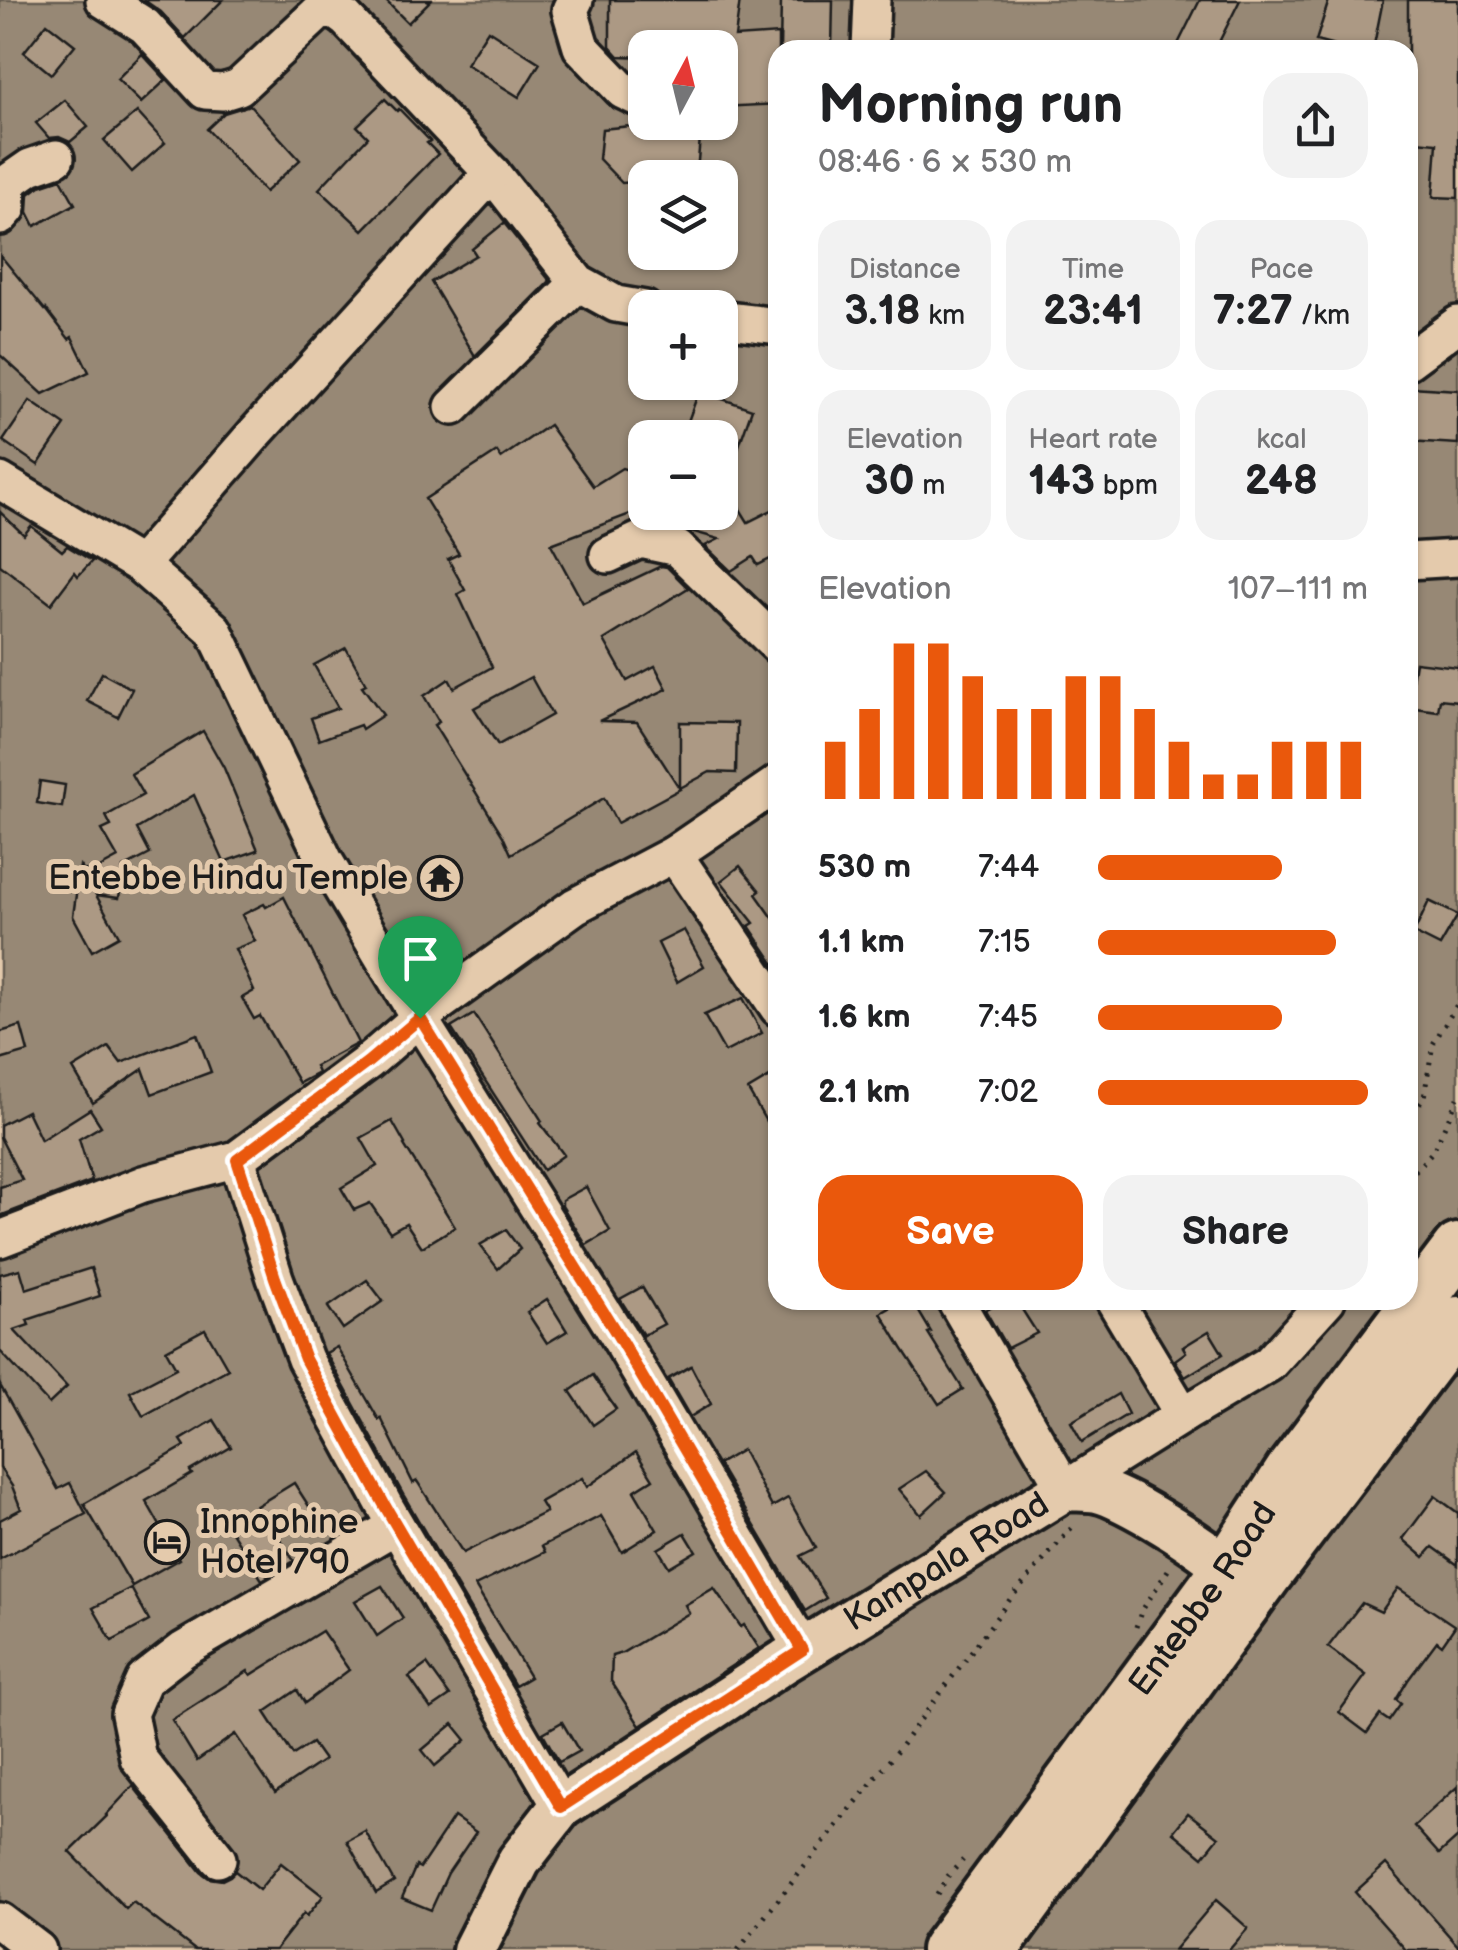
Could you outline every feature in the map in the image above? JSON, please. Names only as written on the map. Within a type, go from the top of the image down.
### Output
[{"type":"highway","name":"Entebbe Road","points":[[1418,1302],[1458,1249]]},
{"type":"highway","name":"Entebbe Road","points":[[946,1950],[1228,1569],[1292,1469],[1412,1310]]},
{"type":"highway","name":"Entebbe Road","points":[[992,1950],[1266,1575],[1458,1322]]},
{"type":"main road","name":"Kampala Road","points":[[474,1950],[520,1861],[561,1807],[802,1650],[1083,1490]]},
{"type":"main road","points":[[1083,1490],[1136,1508],[1214,1555],[1228,1569]]},
{"type":"street","points":[[104,0],[146,26],[205,91],[222,92],[239,87],[319,12],[335,12],[492,173],[578,283],[616,304],[628,306]]},
{"type":"street","points":[[575,0],[570,10],[581,48],[628,93]]},
{"type":"street","points":[[870,40],[872,0]]},
{"type":"street","points":[[0,218],[8,208],[6,184],[30,166],[56,158]]},
{"type":"street","points":[[140,565],[492,173]]},
{"type":"street","points":[[453,407],[578,283]]},
{"type":"street","points":[[738,322],[768,325]]},
{"type":"street","points":[[1418,354],[1458,324]]},
{"type":"street","points":[[0,481],[140,565],[214,630],[325,860],[617,1334],[802,1650]]},
{"type":"street","points":[[608,555],[640,540],[676,548],[768,636]]},
{"type":"street","points":[[1418,560],[1458,558]]},
{"type":"street","points":[[0,1239],[144,1184],[237,1160],[420,1018],[575,906],[674,854],[768,790]]},
{"type":"street","points":[[674,854],[768,993]]},
{"type":"street","points":[[237,1160],[305,1359],[396,1526],[561,1807]]},
{"type":"street","points":[[962,1310],[1083,1490],[1184,1414],[1270,1364],[1318,1310]]},
{"type":"street","points":[[1120,1310],[1184,1414]]},
{"type":"street","points":[[218,1859],[138,1758],[129,1714],[144,1680],[184,1650],[396,1526]]},
{"type":"street","points":[[0,1921],[38,1950]]},
{"type":"path","points":[[1418,1106],[1424,1097],[1433,1044],[1458,1003]]},
{"type":"path","points":[[1418,1168],[1433,1152],[1458,1098]]},
{"type":"path","points":[[738,1950],[902,1746],[1011,1598],[1083,1490]]},
{"type":"shaded area","points":[[0,0],[1458,0],[1458,1950],[0,1950]]},
{"type":"building","points":[[144,0],[223,0],[185,38]]},
{"type":"building","points":[[385,0],[431,0],[408,23]]},
{"type":"building","points":[[610,0],[740,0],[736,30],[628,30],[628,56],[619,56],[610,46]]},
{"type":"building","points":[[781,0],[833,0],[832,40],[780,40]]},
{"type":"building","points":[[1200,0],[1240,0],[1220,40],[1180,40]]},
{"type":"building","points":[[1329,0],[1383,0],[1375,40],[1316,40]]},
{"type":"building","points":[[1408,0],[1458,0],[1458,198],[1433,197],[1437,143],[1418,141],[1418,40],[1408,40]]},
{"type":"building","points":[[47,23],[75,45],[51,74],[24,52]]},
{"type":"building","points":[[488,30],[540,63],[519,97],[466,64]]},
{"type":"building","points":[[778,34],[778,40],[768,40],[768,105],[738,106],[738,37]]},
{"type":"building","points":[[142,54],[166,80],[141,103],[117,79]]},
{"type":"building","points":[[385,99],[430,141],[427,143],[438,154],[363,230],[319,189],[368,137],[357,126]]},
{"type":"building","points":[[65,100],[88,127],[70,142],[49,138],[36,123]]},
{"type":"building","points":[[250,105],[300,160],[265,192],[207,129],[224,113]]},
{"type":"building","points":[[137,112],[165,143],[132,172],[104,140]]},
{"type":"building","points":[[628,126],[628,140],[700,140],[698,160],[628,160],[628,182],[622,183],[599,159],[602,129]]},
{"type":"building","points":[[61,179],[75,204],[35,226],[28,212],[29,194]]},
{"type":"building","points":[[504,223],[550,281],[475,356],[431,282],[476,255],[472,249]]},
{"type":"building","points":[[0,255],[69,339],[72,337],[89,372],[43,394],[0,355]]},
{"type":"building","points":[[1418,387],[1458,390],[1458,444],[1418,442]]},
{"type":"building","points":[[696,400],[726,400],[752,409],[738,448],[738,420],[689,420]]},
{"type":"building","points":[[30,401],[65,425],[38,465],[3,441]]},
{"type":"building","points":[[549,425],[593,486],[622,468],[628,470],[628,515],[551,544],[583,603],[661,566],[667,567],[688,588],[604,640],[627,681],[655,666],[667,689],[599,721],[637,722],[680,789],[617,823],[604,798],[511,854],[434,725],[439,722],[424,696],[449,679],[454,688],[492,667],[458,594],[465,590],[448,559],[459,554],[425,499],[497,452],[501,458]],"holes":[[[531,677],[552,715],[498,745],[474,708]]]},
{"type":"building","points":[[738,506],[748,522],[768,512],[768,560],[758,565],[753,557],[731,571],[705,546],[719,539],[687,530],[738,530]]},
{"type":"building","points":[[0,512],[24,535],[31,526],[62,551],[67,546],[92,561],[78,576],[75,572],[51,604],[0,565]]},
{"type":"building","points":[[346,648],[366,684],[362,686],[383,715],[362,729],[360,725],[319,740],[311,718],[338,708],[314,665]]},
{"type":"building","points":[[1418,662],[1458,667],[1458,701],[1440,699],[1438,711],[1418,708]]},
{"type":"building","points":[[102,673],[132,689],[118,717],[87,701]]},
{"type":"building","points":[[680,722],[737,723],[736,773],[710,772],[680,788]]},
{"type":"building","points":[[203,731],[224,768],[258,850],[224,862],[194,795],[137,829],[150,854],[123,868],[119,898],[96,895],[119,936],[92,951],[73,916],[80,866],[94,871],[118,858],[102,830],[111,826],[106,816],[143,795],[131,774]]},
{"type":"building","points":[[40,781],[65,785],[62,807],[37,803]]},
{"type":"building","points":[[740,866],[760,891],[756,894],[768,911],[768,954],[749,926],[754,923],[721,881]]},
{"type":"building","points":[[284,897],[358,1043],[315,1066],[318,1073],[299,1083],[260,1016],[254,1019],[242,998],[254,991],[235,949],[255,941],[242,915]]},
{"type":"building","points":[[1429,901],[1458,915],[1440,946],[1418,935],[1418,924]]},
{"type":"building","points":[[684,930],[704,966],[677,982],[658,943]]},
{"type":"building","points":[[743,998],[762,1033],[725,1052],[704,1015]]},
{"type":"building","points":[[474,1014],[540,1123],[564,1155],[543,1170],[451,1028]]},
{"type":"building","points":[[21,1026],[28,1052],[0,1060],[0,1032]]},
{"type":"building","points":[[197,1034],[211,1072],[152,1094],[143,1069],[93,1103],[73,1069],[109,1047],[121,1063]]},
{"type":"building","points":[[768,1078],[768,1125],[748,1090]]},
{"type":"building","points":[[90,1109],[101,1126],[79,1139],[92,1181],[0,1216],[0,1187],[22,1180],[0,1137],[0,1125],[27,1111],[41,1140]]},
{"type":"building","points":[[392,1121],[455,1227],[422,1247],[406,1223],[390,1232],[370,1203],[354,1210],[341,1188],[377,1166],[361,1138]]},
{"type":"building","points":[[586,1187],[610,1231],[586,1245],[562,1200]]},
{"type":"building","points":[[506,1230],[520,1249],[498,1269],[480,1245]]},
{"type":"building","points":[[91,1268],[100,1296],[27,1320],[29,1325],[14,1330],[67,1387],[49,1404],[0,1351],[0,1274],[20,1269],[26,1289]]},
{"type":"building","points":[[367,1280],[383,1301],[343,1329],[328,1307]]},
{"type":"building","points":[[642,1287],[664,1324],[643,1335],[620,1299]]},
{"type":"building","points":[[547,1299],[567,1331],[547,1343],[527,1312]]},
{"type":"building","points":[[918,1310],[963,1389],[939,1404],[881,1313]]},
{"type":"building","points":[[985,1310],[1022,1310],[1037,1333],[1007,1348]]},
{"type":"building","points":[[205,1329],[228,1369],[143,1416],[130,1392],[176,1368],[166,1350]]},
{"type":"building","points":[[1209,1331],[1223,1354],[1185,1377],[1175,1360],[1186,1352],[1183,1347]]},
{"type":"building","points":[[337,1347],[381,1418],[413,1483],[417,1481],[463,1553],[546,1512],[540,1502],[582,1478],[587,1487],[636,1452],[653,1479],[634,1491],[657,1530],[622,1552],[601,1516],[542,1546],[545,1552],[475,1586],[530,1677],[515,1686],[326,1353]]},
{"type":"building","points":[[691,1366],[711,1404],[690,1417],[668,1379]]},
{"type":"building","points":[[593,1375],[616,1409],[593,1425],[570,1391]]},
{"type":"building","points":[[0,1385],[58,1489],[70,1483],[86,1514],[0,1559],[0,1520],[21,1509],[0,1468]]},
{"type":"building","points":[[1118,1394],[1128,1414],[1082,1442],[1071,1422]]},
{"type":"building","points":[[214,1420],[231,1447],[146,1501],[179,1559],[132,1586],[84,1504],[185,1446],[181,1440]]},
{"type":"building","points":[[742,1450],[772,1507],[788,1498],[816,1548],[800,1556],[826,1598],[805,1611],[718,1464]]},
{"type":"building","points":[[926,1471],[946,1492],[921,1515],[899,1489]]},
{"type":"building","points":[[294,1483],[314,1514],[278,1536],[294,1561],[262,1580],[227,1524]]},
{"type":"building","points":[[1435,1496],[1458,1513],[1458,1565],[1433,1547],[1424,1557],[1403,1539]]},
{"type":"building","points":[[685,1533],[696,1551],[669,1567],[658,1549]]},
{"type":"building","points":[[382,1586],[403,1618],[377,1636],[355,1601]]},
{"type":"building","points":[[131,1588],[149,1621],[112,1641],[93,1608]]},
{"type":"building","points":[[714,1588],[759,1648],[640,1726],[611,1681],[612,1656],[689,1613],[685,1605]]},
{"type":"building","points":[[1398,1588],[1455,1626],[1442,1645],[1437,1641],[1408,1680],[1396,1700],[1401,1704],[1389,1721],[1380,1715],[1367,1733],[1339,1712],[1366,1675],[1328,1647],[1362,1603],[1381,1612]]},
{"type":"building","points":[[322,1631],[349,1670],[305,1703],[297,1690],[265,1712],[293,1755],[312,1743],[324,1760],[275,1793],[235,1734],[197,1761],[172,1720],[248,1671],[251,1675]]},
{"type":"building","points":[[427,1664],[450,1696],[431,1709],[409,1677]]},
{"type":"building","points":[[562,1722],[579,1751],[559,1762],[543,1733]]},
{"type":"building","points":[[453,1724],[466,1740],[435,1766],[422,1750]]},
{"type":"building","points":[[133,1786],[209,1878],[222,1880],[235,1871],[259,1890],[281,1863],[323,1896],[275,1950],[195,1950],[133,1902],[126,1909],[70,1852]]},
{"type":"building","points":[[1458,1786],[1458,1837],[1439,1854],[1414,1826]]},
{"type":"building","points":[[1188,1813],[1219,1837],[1203,1857],[1173,1832]]},
{"type":"building","points":[[454,1817],[476,1832],[448,1873],[431,1910],[402,1898],[416,1866],[420,1868]]},
{"type":"building","points":[[365,1831],[394,1882],[376,1893],[347,1841]]},
{"type":"building","points":[[1386,1864],[1458,1950],[1406,1950],[1355,1892]]},
{"type":"building","points":[[1216,1900],[1248,1928],[1229,1950],[1174,1950]]},
{"type":"place","name":"Entebbe Hindu Temple","points":[[440,878]]},
{"type":"place","name":"Innophine Hotel 790","points":[[167,1542]]},
{"type":"route","points":[[420,1018],[617,1334],[802,1650],[561,1807],[385,1506],[305,1359],[237,1160],[420,1018]]}]
